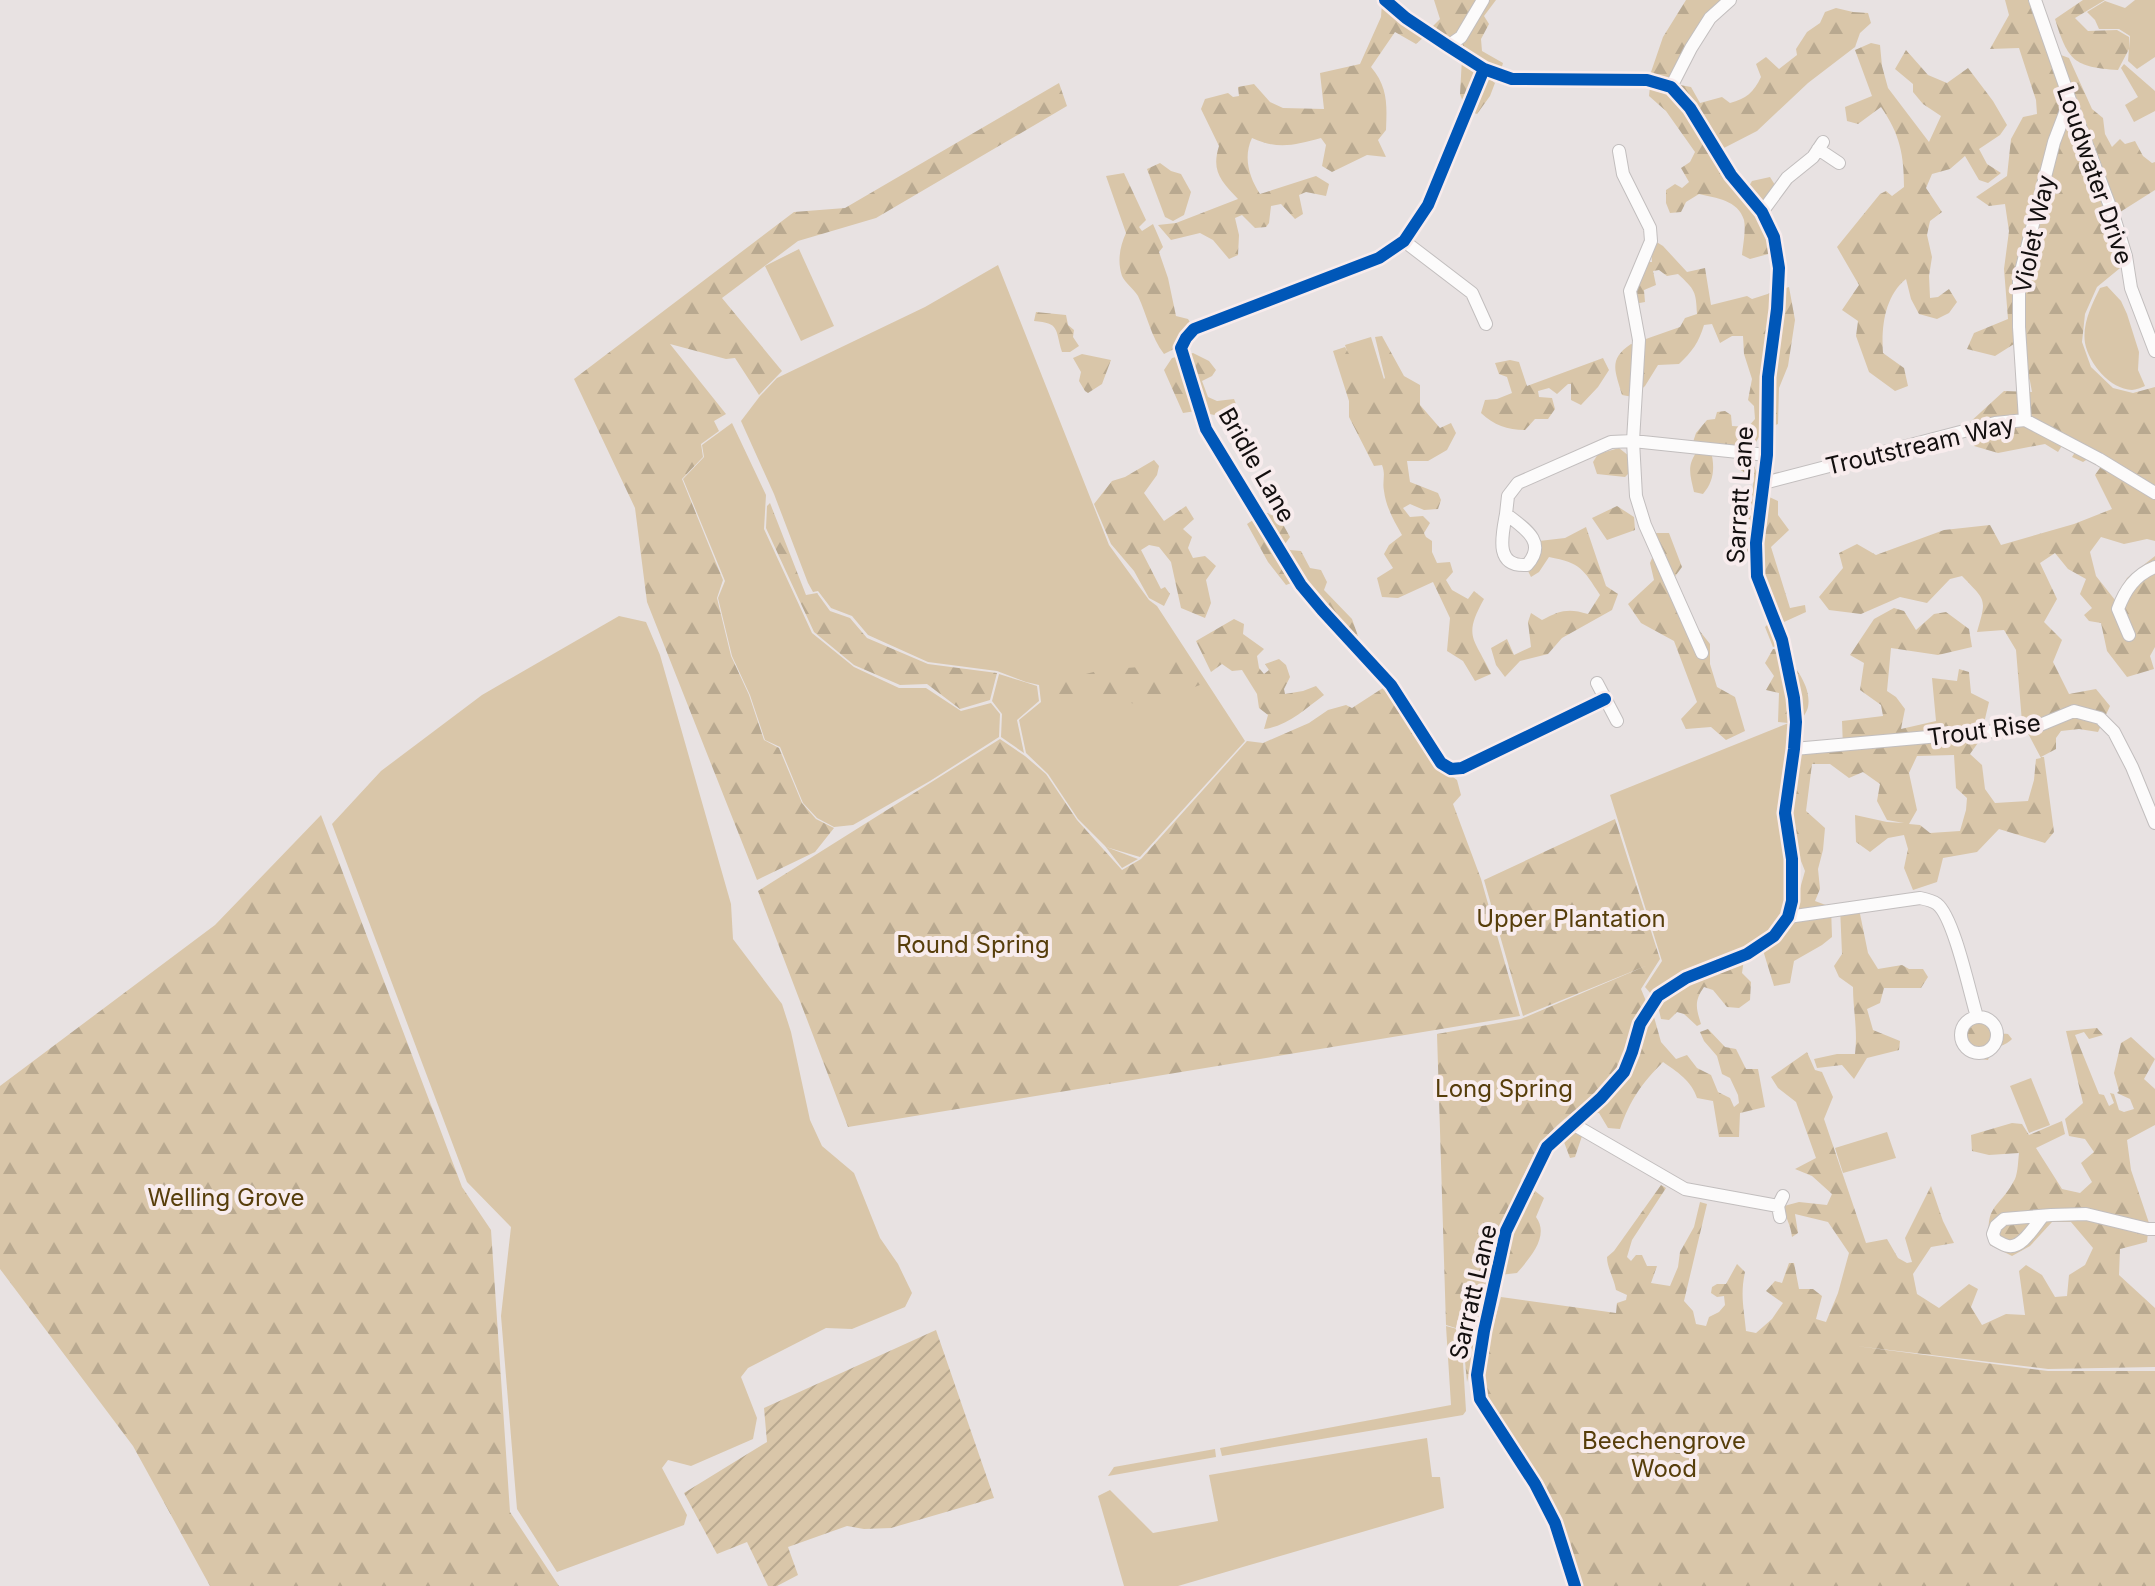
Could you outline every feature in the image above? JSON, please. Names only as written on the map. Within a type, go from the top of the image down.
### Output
[{"type":"street","points":[[1385,0],[1406,18],[1484,69],[1512,79],[1647,80],[1671,87],[1710,18],[1727,9]]},
{"type":"street","points":[[1448,46],[1461,37],[1483,0]]},
{"type":"street","name":"Loudwater Drive","points":[[2035,0],[2114,217],[2126,256],[2131,288],[2155,351]]},
{"type":"street","name":"Bridle Lane","points":[[1484,69],[1428,205],[1404,241],[1379,258],[1194,329],[1181,348],[1206,429],[1301,585],[1391,685],[1441,763],[1451,769],[1462,768],[1605,699]]},
{"type":"street","name":"Sarratt Lane","points":[[1575,1586],[1555,1523],[1523,1464],[1480,1399],[1477,1375],[1506,1231],[1547,1147],[1601,1098],[1624,1072],[1640,1024],[1658,996],[1686,978],[1747,954],[1774,936],[1788,917],[1792,901],[1792,859],[1785,813],[1794,749],[1794,698],[1782,640],[1757,576],[1756,543],[1767,455],[1768,377],[1779,268],[1774,237],[1762,212],[1731,175],[1690,108],[1671,87]]},
{"type":"street","name":"Violet Way","points":[[2025,420],[2019,279],[2054,142],[2070,100]]},
{"type":"street","points":[[1762,212],[1787,178],[1813,157],[1821,146],[1839,163]]},
{"type":"street","points":[[1625,159],[1623,174],[1650,228],[1651,241],[1630,291],[1639,340],[1633,441],[1636,496],[1645,525],[1702,653]]},
{"type":"street","points":[[1404,241],[1472,293],[1486,324]]},
{"type":"street","name":"Troutstream Way","points":[[1764,483],[1995,423],[2025,420],[2155,493]]},
{"type":"street","points":[[1506,514],[1508,496],[1518,483],[1611,442],[1633,441],[1767,455]]},
{"type":"street","points":[[2129,635],[2118,609],[2125,590],[2155,567]]},
{"type":"street","points":[[1597,683],[1617,721]]},
{"type":"street","name":"Trout Rise","points":[[1794,749],[2018,729],[2040,725],[2074,711],[2100,718],[2114,732],[2155,823]]},
{"type":"street","points":[[1788,917],[1920,898],[1937,903],[1955,939],[1977,1017]]},
{"type":"street","points":[[1571,1123],[1685,1189],[1780,1207]]},
{"type":"street","points":[[2043,1216],[2086,1214],[2155,1229]]},
{"type":"green space","points":[[1434,0],[1496,0],[1484,16],[1489,24],[1481,39],[1482,51],[1503,63],[1501,70],[1479,71],[1495,83],[1477,114],[1466,110],[1460,94],[1463,40],[1456,34],[1444,40],[1429,30],[1440,19]]},
{"type":"green space","points":[[1686,0],[1725,0],[1668,82],[1650,75],[1663,37]]},
{"type":"green space","points":[[2005,0],[2028,0],[2112,221],[2125,264],[2097,287],[2085,314],[2082,342],[2091,367],[2113,388],[2133,393],[2155,387],[2155,486],[2099,452],[2083,462],[2072,457],[2081,443],[2068,436],[2058,452],[2045,444],[1998,453],[1974,446],[1969,423],[2004,391],[2032,392],[2014,344],[1995,356],[1967,349],[1974,333],[2008,319],[2004,269],[2009,231],[2005,204],[1989,206],[1976,197],[2007,176],[2011,139],[2023,117],[2037,114],[2036,100],[2019,48],[1990,49],[2009,15]]},
{"type":"green space","points":[[2083,0],[2105,0],[2075,18],[2088,31],[2117,30],[2129,37],[2129,49],[2118,70],[2082,64],[2064,44],[2055,19]]},
{"type":"green space","points":[[2135,0],[2155,0],[2155,57],[2137,69],[2128,61],[2130,36],[2119,29],[2099,29],[2087,12],[2105,1],[2125,8]]},
{"type":"green space","points":[[1382,3],[1424,37],[1416,44],[1395,32],[1371,67],[1381,82],[1385,97],[1386,130],[1378,140],[1386,157],[1367,155],[1332,172],[1322,166],[1326,145],[1321,138],[1286,145],[1252,138],[1248,167],[1260,194],[1316,176],[1329,184],[1326,196],[1306,192],[1299,195],[1303,214],[1295,219],[1281,204],[1271,206],[1266,227],[1255,228],[1242,215],[1235,218],[1239,235],[1238,255],[1229,259],[1213,240],[1200,233],[1171,240],[1158,225],[1176,223],[1238,199],[1222,181],[1217,169],[1219,146],[1201,109],[1205,99],[1228,93],[1233,97],[1239,96],[1238,87],[1254,84],[1270,102],[1283,108],[1324,109],[1320,73],[1360,64],[1381,17]]},
{"type":"green space","points":[[1836,8],[1868,13],[1871,23],[1860,33],[1855,47],[1808,83],[1757,131],[1722,149],[1745,193],[1752,181],[1770,177],[1775,185],[1762,204],[1772,253],[1750,259],[1742,255],[1744,220],[1732,204],[1699,194],[1686,202],[1681,212],[1670,213],[1666,190],[1675,184],[1682,188],[1689,182],[1681,168],[1690,162],[1695,152],[1666,111],[1649,96],[1650,86],[1661,89],[1682,104],[1685,99],[1680,85],[1691,87],[1700,103],[1722,97],[1730,103],[1741,99],[1752,91],[1761,77],[1756,64],[1766,57],[1779,69],[1797,55],[1796,49],[1807,32],[1820,23],[1825,12]]},
{"type":"green space","points":[[1871,43],[1880,45],[1888,88],[1929,142],[1941,116],[1923,104],[1913,92],[1913,84],[1895,69],[1906,50],[1928,75],[1947,83],[1968,68],[2007,125],[2000,135],[1979,149],[1987,164],[2001,173],[1988,183],[1979,180],[1965,156],[1950,169],[1932,174],[1926,188],[1942,212],[1930,221],[1927,235],[1932,257],[1930,298],[1938,297],[1949,289],[1957,302],[1949,313],[1937,319],[1919,314],[1906,279],[1893,294],[1884,322],[1883,353],[1904,368],[1908,386],[1895,391],[1869,372],[1856,336],[1858,321],[1842,310],[1859,285],[1837,247],[1880,194],[1886,191],[1892,196],[1904,187],[1900,145],[1881,107],[1858,124],[1847,121],[1845,107],[1872,96],[1855,50]]},
{"type":"green space","points":[[2050,51],[2069,58],[2092,109],[2103,118],[2105,134],[2112,147],[2120,139],[2125,144],[2135,141],[2143,156],[2155,162],[2155,190],[2117,214]]},
{"type":"green space","points":[[2124,64],[2155,91],[2155,111],[2134,122],[2125,105],[2138,97],[2121,68]]},
{"type":"green space","points":[[1059,83],[1067,106],[876,218],[798,241],[722,298],[782,371],[759,395],[735,358],[726,359],[670,344],[726,414],[714,421],[719,431],[701,444],[703,457],[682,479],[723,580],[717,598],[731,656],[749,695],[764,740],[779,748],[802,803],[816,819],[834,828],[815,852],[757,880],[647,602],[635,508],[574,379],[794,212],[845,208]]},
{"type":"green space","points":[[1160,163],[1181,174],[1191,192],[1184,215],[1173,221],[1165,217],[1147,169]]},
{"type":"green space","points":[[1124,173],[1146,220],[1139,227],[1142,231],[1153,224],[1163,247],[1159,252],[1176,316],[1188,319],[1191,324],[1178,347],[1164,354],[1138,296],[1123,279],[1120,270],[1120,254],[1126,233],[1106,176]]},
{"type":"green space","points":[[1655,241],[1687,272],[1705,268],[1711,305],[1747,296],[1752,299],[1789,287],[1795,320],[1788,366],[1779,388],[1778,424],[1763,430],[1752,449],[1693,442],[1696,433],[1707,420],[1715,419],[1717,412],[1725,411],[1731,415],[1732,426],[1748,427],[1755,419],[1754,406],[1748,400],[1752,379],[1744,354],[1743,336],[1732,336],[1720,343],[1712,324],[1704,325],[1700,337],[1679,364],[1658,365],[1645,386],[1633,397],[1622,395],[1615,367],[1623,350],[1631,344],[1642,348],[1643,340],[1680,327],[1685,318],[1697,314],[1694,291],[1688,284],[1678,274],[1667,276],[1659,270],[1653,271],[1656,285],[1644,290],[1645,302],[1634,304],[1633,291],[1645,262],[1652,262],[1651,250]]},
{"type":"green space","points":[[799,249],[834,326],[801,341],[765,266]]},
{"type":"green space","points":[[998,265],[1109,545],[1149,600],[1157,606],[1245,741],[1140,857],[1106,847],[1138,859],[1122,868],[1078,819],[1048,774],[1026,753],[1019,720],[1041,702],[1039,685],[997,671],[928,662],[868,635],[852,616],[831,608],[818,591],[813,592],[741,421],[777,378],[925,307]]},
{"type":"green space","points":[[2107,286],[2121,301],[2139,352],[2138,370],[2145,386],[2137,389],[2124,389],[2109,380],[2096,367],[2087,351],[2084,336],[2088,314],[2100,288]]},
{"type":"green space","points":[[1036,312],[1066,315],[1079,346],[1070,352],[1062,352],[1055,329],[1048,323],[1034,321]]},
{"type":"green space","points":[[1382,336],[1404,376],[1420,385],[1420,405],[1440,428],[1451,423],[1456,433],[1447,450],[1428,461],[1407,461],[1410,482],[1438,493],[1441,500],[1438,509],[1424,510],[1410,504],[1403,508],[1410,517],[1423,516],[1430,523],[1424,533],[1432,541],[1432,552],[1437,563],[1450,562],[1453,572],[1446,580],[1452,590],[1468,599],[1474,591],[1484,599],[1472,630],[1491,674],[1475,681],[1463,661],[1447,651],[1450,618],[1433,582],[1398,598],[1382,597],[1377,578],[1393,568],[1384,554],[1389,545],[1402,535],[1387,503],[1382,465],[1374,466],[1349,417],[1349,401],[1333,351],[1345,347],[1370,391],[1385,378],[1375,337]]},
{"type":"green space","points":[[1371,337],[1387,389],[1362,396],[1345,345]]},
{"type":"green space","points":[[1193,353],[1209,361],[1216,370],[1202,381],[1208,397],[1217,401],[1234,399],[1236,404],[1228,418],[1196,411],[1183,413],[1164,370],[1172,358]]},
{"type":"green space","points":[[1082,354],[1111,360],[1102,384],[1088,393],[1079,381],[1081,372],[1073,358]]},
{"type":"green space","points":[[1603,358],[1609,370],[1581,405],[1571,400],[1571,384],[1568,384],[1557,394],[1549,388],[1538,391],[1539,397],[1552,398],[1555,409],[1548,419],[1535,419],[1525,430],[1501,426],[1481,413],[1485,400],[1512,393],[1507,377],[1499,374],[1495,363],[1519,362],[1527,386]]},
{"type":"green space","points":[[732,423],[766,495],[764,529],[812,633],[854,667],[899,688],[926,688],[961,711],[991,703],[1000,714],[999,737],[853,825],[834,827],[817,818],[803,803],[780,747],[765,740],[750,695],[732,656],[718,598],[725,581],[683,479],[704,457],[702,445]]},
{"type":"green space","points":[[1619,448],[1629,456],[1631,471],[1625,477],[1597,474],[1593,462],[1598,454]]},
{"type":"green space","points":[[1699,449],[1711,451],[1713,463],[1713,474],[1703,494],[1694,492],[1690,475],[1692,460]]},
{"type":"green space","points":[[1738,455],[1756,457],[1754,466],[1767,496],[1778,501],[1778,515],[1789,530],[1771,547],[1790,608],[1805,605],[1806,612],[1784,622],[1789,641],[1773,647],[1765,627],[1776,616],[1766,585],[1762,550],[1747,558],[1744,546],[1754,478],[1737,468]]},
{"type":"green space","points":[[1154,460],[1159,466],[1157,475],[1144,493],[1164,521],[1186,506],[1194,519],[1183,529],[1192,537],[1188,548],[1193,558],[1205,556],[1216,566],[1206,580],[1211,603],[1205,618],[1181,608],[1171,562],[1159,547],[1149,545],[1141,550],[1161,589],[1165,587],[1170,594],[1164,606],[1149,598],[1134,571],[1111,544],[1094,504],[1112,481]]},
{"type":"green space","points":[[2102,465],[2155,498],[2155,541],[2147,539],[2124,544],[2101,537],[2090,552],[2096,576],[2115,600],[2127,578],[2155,556],[2155,647],[2150,656],[2154,669],[2127,677],[2107,651],[2101,623],[2089,621],[2084,615],[2092,608],[2080,594],[2086,579],[2068,569],[2055,553],[2040,563],[2057,599],[2044,622],[2062,640],[2053,662],[2069,694],[2096,689],[2110,706],[2098,732],[2079,729],[2061,731],[2056,738],[2056,749],[2041,757],[2044,757],[2054,832],[2045,843],[1999,829],[1977,852],[1943,858],[1937,882],[1913,890],[1904,868],[1908,849],[1904,835],[1888,838],[1870,852],[1856,842],[1855,815],[1904,823],[1887,820],[1877,801],[1880,784],[1863,772],[1849,778],[1830,764],[1812,764],[1806,811],[1825,828],[1818,869],[1820,889],[1815,901],[1831,907],[1832,937],[1794,961],[1790,983],[1774,986],[1762,947],[1794,910],[1805,871],[1793,841],[1790,814],[1796,756],[1843,748],[1842,721],[1883,716],[1881,705],[1860,690],[1864,663],[1850,655],[1874,619],[1894,608],[1904,611],[1916,630],[1934,614],[1946,612],[1969,629],[1972,647],[1938,655],[1891,648],[1887,691],[1905,709],[1901,729],[1936,721],[1932,678],[1957,681],[1959,669],[1969,672],[1971,693],[1989,702],[1980,740],[1970,754],[1982,765],[1985,789],[1995,803],[2028,801],[2036,759],[2041,758],[2022,722],[2016,650],[2004,630],[1977,632],[1982,601],[1962,576],[1950,579],[1927,603],[1900,597],[1861,614],[1829,610],[1819,597],[1843,568],[1839,553],[1857,544],[1876,555],[1944,530],[1990,525],[2001,545],[2074,524],[2112,509],[2095,475]],"holes":[[[1954,755],[1956,788],[1967,798],[1960,831],[1930,833],[1920,825],[1909,824],[1917,810],[1909,773],[1917,756]]]},
{"type":"green space","points":[[770,503],[806,595],[817,593],[830,611],[850,618],[867,638],[928,664],[997,673],[990,700],[960,709],[927,684],[900,685],[854,665],[814,632],[766,528],[767,506]]},
{"type":"green space","points":[[1617,506],[1634,517],[1635,530],[1607,540],[1592,518]]},
{"type":"green space","points":[[1265,512],[1280,519],[1290,537],[1285,544],[1290,550],[1301,551],[1310,568],[1321,570],[1327,582],[1324,590],[1352,619],[1358,636],[1341,633],[1302,579],[1286,585],[1268,562],[1247,524]]},
{"type":"green space","points":[[1586,527],[1606,586],[1618,594],[1612,610],[1562,638],[1548,654],[1520,661],[1505,677],[1496,665],[1491,648],[1507,639],[1514,655],[1531,647],[1528,622],[1531,613],[1542,620],[1565,611],[1588,614],[1600,595],[1585,573],[1568,562],[1549,557],[1539,572],[1531,577],[1526,567],[1539,541],[1565,538]]},
{"type":"green space","points":[[1653,533],[1669,533],[1682,567],[1673,579],[1691,620],[1710,644],[1710,664],[1717,687],[1735,697],[1745,731],[1726,740],[1711,727],[1686,729],[1681,719],[1697,702],[1674,641],[1641,623],[1628,604],[1654,580],[1650,563],[1657,547]]},
{"type":"green space","points":[[619,616],[646,622],[660,655],[731,904],[733,939],[782,1004],[810,1120],[822,1146],[854,1173],[880,1238],[898,1264],[912,1293],[905,1307],[852,1329],[826,1328],[748,1368],[741,1377],[757,1418],[753,1439],[691,1466],[668,1460],[662,1468],[687,1515],[684,1525],[557,1572],[517,1509],[501,1316],[511,1227],[467,1182],[332,824],[381,771],[482,695]]},
{"type":"green space","points":[[1234,619],[1244,624],[1243,634],[1264,649],[1257,656],[1259,668],[1264,674],[1269,670],[1265,664],[1279,659],[1286,665],[1290,677],[1285,694],[1316,686],[1324,695],[1289,721],[1264,729],[1268,715],[1259,708],[1257,694],[1242,670],[1232,671],[1222,664],[1211,672],[1196,641]]},
{"type":"green space","points":[[1773,649],[1781,649],[1807,691],[1808,707],[1798,724],[1778,722],[1779,693],[1766,690],[1774,676],[1765,663]]},
{"type":"green space","points":[[1189,659],[1205,683],[1145,706],[1117,700],[1054,704],[1052,683],[1101,670]]},
{"type":"green space","points":[[999,674],[1037,686],[1039,701],[1017,720],[1024,753],[1001,737],[1002,714],[992,701]]},
{"type":"green space","name":"Round Spring","points":[[1386,686],[1449,774],[1457,780],[1461,795],[1453,804],[1481,879],[1520,1016],[848,1127],[758,891],[1000,739],[1046,774],[1077,820],[1122,870],[1141,859],[1247,741],[1263,743],[1309,723],[1328,710],[1346,705],[1352,708]]},
{"type":"green space","points":[[1791,722],[1788,900],[1783,913],[1769,932],[1745,951],[1652,995],[1645,987],[1662,961],[1610,795]]},
{"type":"green space","name":"Welling Grove","points":[[321,815],[462,1187],[491,1230],[510,1512],[559,1586],[210,1586],[133,1446],[0,1269],[0,1086],[215,925]]},
{"type":"green space","points":[[1615,819],[1660,959],[1641,989],[1646,1001],[1634,1023],[1654,1017],[1661,1042],[1676,1059],[1687,1055],[1697,1068],[1711,1075],[1718,1092],[1730,1098],[1734,1107],[1739,1103],[1738,1095],[1730,1078],[1722,1074],[1717,1056],[1700,1032],[1708,1029],[1725,1047],[1736,1049],[1746,1069],[1758,1069],[1765,1107],[1740,1113],[1739,1137],[1719,1137],[1713,1101],[1697,1098],[1687,1082],[1663,1062],[1637,1092],[1620,1129],[1608,1128],[1599,1113],[1585,1114],[1578,1122],[1583,1133],[1575,1157],[1570,1158],[1562,1125],[1587,1106],[1604,1086],[1564,1119],[1540,1145],[1521,1180],[1544,1198],[1536,1217],[1540,1224],[1540,1239],[1517,1273],[1491,1276],[1488,1288],[1499,1296],[1488,1345],[1501,1297],[1616,1313],[1617,1303],[1626,1300],[1627,1295],[1616,1290],[1607,1257],[1661,1185],[1666,1188],[1632,1240],[1627,1257],[1631,1261],[1636,1255],[1642,1255],[1647,1266],[1657,1266],[1651,1283],[1670,1286],[1680,1252],[1694,1227],[1700,1202],[1707,1204],[1684,1301],[1693,1311],[1696,1324],[1706,1326],[1709,1317],[1725,1305],[1724,1296],[1717,1297],[1711,1293],[1712,1287],[1726,1284],[1737,1264],[1745,1272],[1746,1331],[1756,1333],[1772,1319],[1783,1303],[1766,1291],[1775,1281],[1782,1283],[1789,1263],[1794,1263],[1799,1289],[1813,1289],[1822,1296],[1816,1319],[1826,1322],[1849,1253],[1828,1222],[1795,1214],[1798,1233],[1792,1237],[1784,1206],[1799,1202],[1827,1205],[1832,1194],[1812,1176],[1795,1169],[1816,1158],[1796,1102],[1778,1088],[1771,1077],[1807,1052],[1815,1070],[1822,1072],[1833,1097],[1824,1119],[1866,1243],[1887,1239],[1898,1258],[1912,1262],[1905,1238],[1931,1186],[1954,1243],[1931,1247],[1913,1274],[1917,1294],[1939,1308],[1969,1284],[1978,1289],[1971,1307],[1982,1325],[2006,1314],[2025,1315],[2019,1271],[2026,1265],[2042,1275],[2055,1297],[2067,1296],[2069,1275],[2085,1265],[2093,1248],[2071,1222],[2052,1222],[2030,1246],[2012,1256],[1990,1245],[1991,1214],[2015,1179],[2019,1153],[1989,1155],[1972,1151],[1971,1135],[2012,1123],[2022,1124],[2029,1135],[2062,1121],[2065,1134],[2036,1148],[2062,1189],[2080,1193],[2092,1182],[2081,1163],[2094,1152],[2085,1139],[2069,1136],[2065,1119],[2083,1103],[2066,1031],[2097,1028],[2103,1035],[2089,1039],[2084,1032],[2075,1035],[2099,1094],[2104,1095],[2109,1106],[2114,1103],[2110,1093],[2114,1094],[2119,1110],[2124,1112],[2134,1109],[2130,1099],[2117,1093],[2114,1073],[2121,1043],[2131,1037],[2155,1059],[2144,1079],[2155,1089],[2155,1125],[2127,1140],[2131,1170],[2149,1223],[2147,1242],[2120,1249],[2119,1275],[2155,1308],[2155,1367],[2048,1369],[1856,1346],[2048,1371],[2155,1371],[2155,1586],[1574,1586],[1529,1478],[1484,1397],[1481,1376],[1485,1359],[1473,1357],[1467,1382],[1462,1330],[1446,1325],[1437,1034],[1521,1019],[1648,965],[1523,1016],[1484,880]]},
{"type":"green space","points":[[1858,904],[1868,953],[1878,969],[1902,965],[1909,969],[1923,969],[1928,977],[1921,988],[1884,988],[1880,1003],[1867,1009],[1873,1030],[1900,1041],[1899,1050],[1867,1058],[1854,1079],[1842,1065],[1817,1068],[1814,1059],[1855,1054],[1853,987],[1839,977],[1834,966],[1842,954],[1840,907]]},
{"type":"green space","points":[[1745,952],[1742,973],[1751,982],[1750,1000],[1739,1008],[1727,1007],[1713,990],[1704,987],[1697,1005],[1701,1024],[1697,1026],[1677,1012],[1669,1020],[1661,1019],[1658,1006],[1661,992]]},
{"type":"green space","points":[[1982,1020],[1990,1024],[1994,1033],[2008,1034],[2012,1039],[1996,1049],[1988,1060],[1975,1058],[1966,1036],[1967,1027]]},
{"type":"green space","points":[[2031,1078],[2050,1125],[2029,1133],[2010,1086]]},
{"type":"green space","points":[[1887,1132],[1896,1158],[1843,1173],[1835,1148]]},
{"type":"green space","points":[[1446,1326],[1461,1330],[1466,1411],[1463,1415],[1222,1456],[1220,1448],[1451,1405]]},
{"type":"green space","points":[[936,1330],[994,1498],[891,1528],[847,1526],[788,1547],[798,1575],[777,1586],[768,1586],[747,1542],[717,1554],[684,1493],[767,1442],[764,1408]]},
{"type":"green space","points":[[1427,1438],[1432,1477],[1440,1477],[1444,1508],[1178,1586],[1124,1586],[1098,1496],[1110,1490],[1153,1533],[1218,1521],[1209,1475]]},
{"type":"green space","points":[[1215,1449],[1216,1457],[1108,1476],[1114,1467]]},
{"type":"cycle path","points":[[1385,0],[1406,18],[1484,69],[1512,79],[1647,80],[1671,87],[1690,108],[1731,175],[1762,212],[1774,237],[1779,268],[1768,377],[1767,455],[1756,543],[1757,576],[1782,640],[1794,698],[1794,749],[1785,813],[1792,859],[1792,901],[1788,917],[1774,936],[1747,954],[1686,978],[1658,996],[1640,1024],[1624,1072],[1601,1098],[1547,1147],[1506,1231],[1477,1375],[1480,1399],[1535,1484],[1555,1523],[1575,1586]]},
{"type":"cycle path","points":[[1484,69],[1428,205],[1404,241],[1379,258],[1194,329],[1181,348],[1206,429],[1301,585],[1391,685],[1441,763],[1451,769],[1462,768],[1605,699]]},
{"type":"park label","name":"Upper Plantation","points":[[1571,918]]},
{"type":"park label","name":"Long Spring","points":[[1504,1088]]},
{"type":"park label","name":"Beechengrove Wood","points":[[1664,1454]]}]
